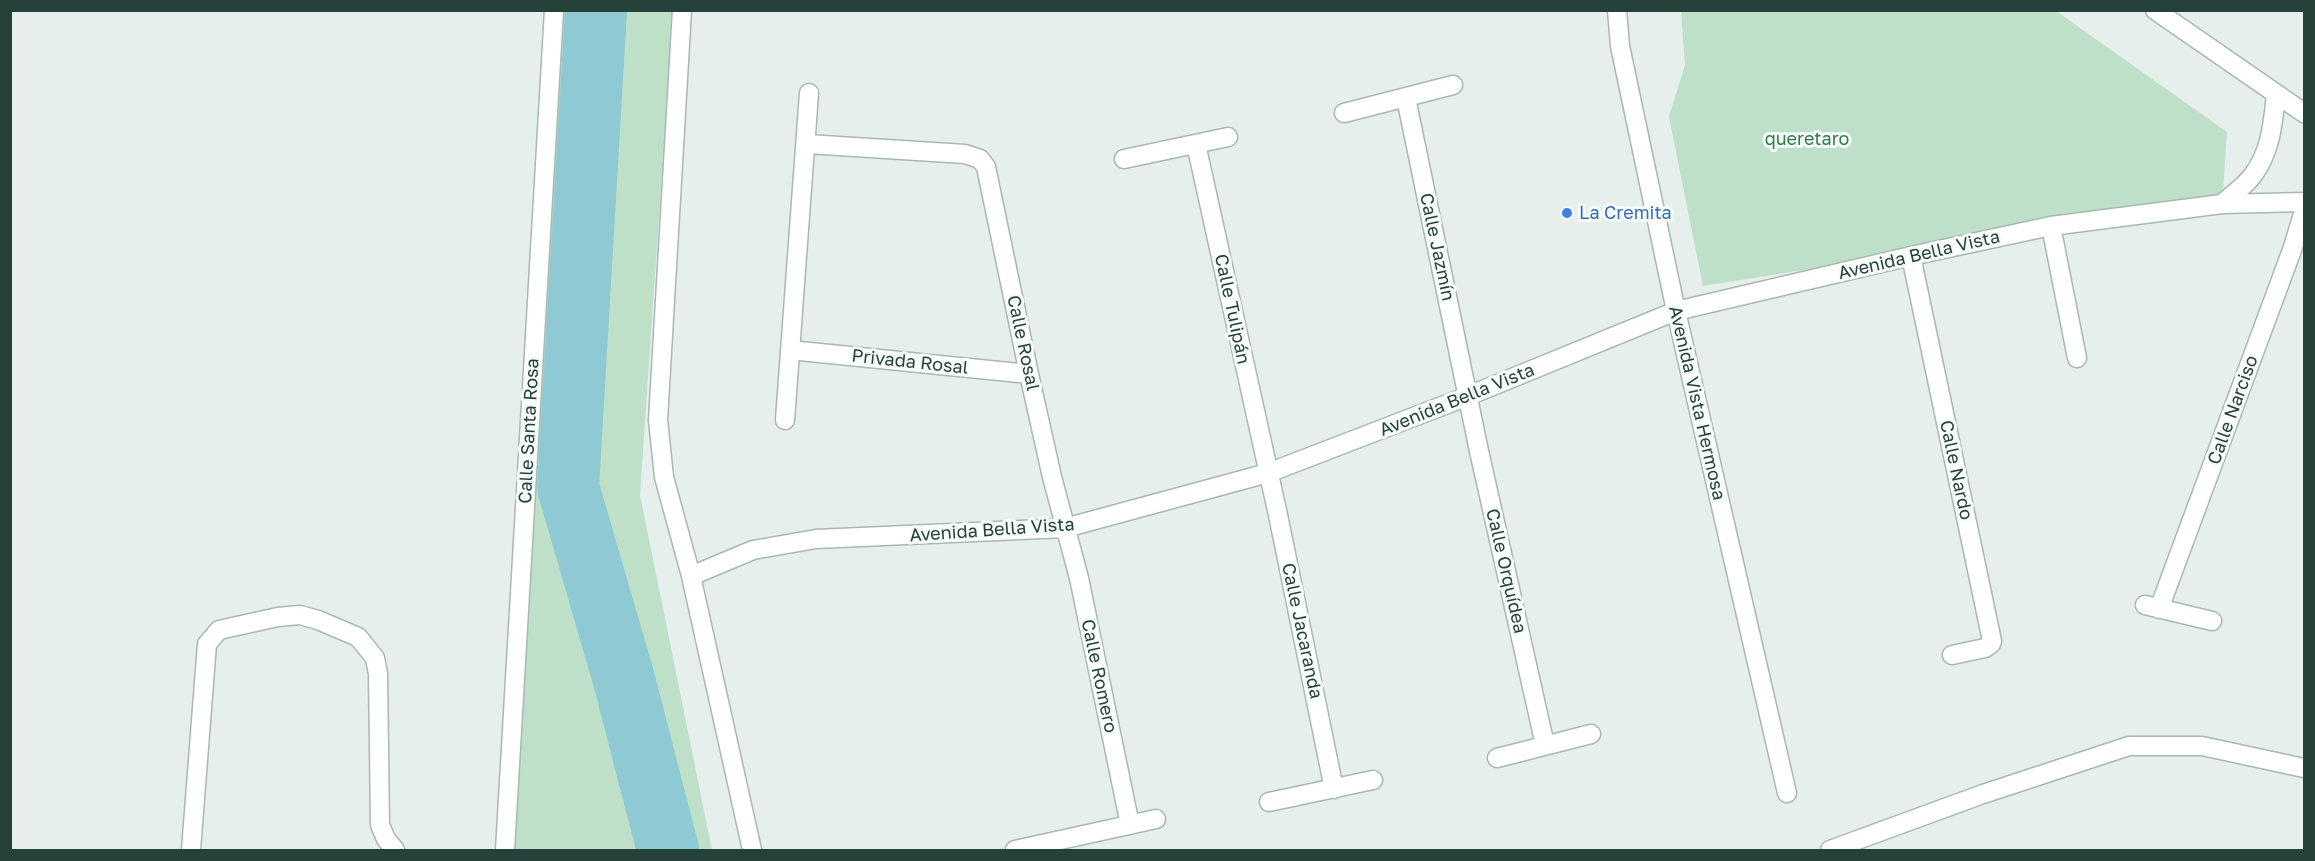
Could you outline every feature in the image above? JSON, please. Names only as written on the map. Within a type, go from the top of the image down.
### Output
[{"type":"street","name":"Calle Santa Rosa","points":[[505,850],[554,10]]},
{"type":"street","points":[[682,10],[658,420],[664,477],[691,576],[752,850]]},
{"type":"street","name":"Avenida Vista Hermosa","points":[[1617,10],[1620,46],[1676,311],[1787,793]]},
{"type":"street","points":[[2156,10],[2304,113]]},
{"type":"street","points":[[1344,113],[1453,86]]},
{"type":"street","points":[[785,420],[809,93]]},
{"type":"street","points":[[2222,204],[2252,176],[2264,156],[2272,131],[2276,94]]},
{"type":"street","name":"Calle Jazmín","points":[[1406,98],[1468,396]]},
{"type":"street","points":[[1124,159],[1228,137]]},
{"type":"street","name":"Calle Rosal","points":[[807,144],[973,155],[980,159],[986,167],[1029,374],[1065,528]]},
{"type":"street","name":"Calle Tulipán","points":[[1196,144],[1268,473]]},
{"type":"street","name":"Avenida Bella Vista","points":[[691,576],[753,550],[816,539],[1065,528],[1268,473],[1468,396],[1676,311],[2051,226],[2222,204],[2304,202]]},
{"type":"street","name":"Calle Narciso","points":[[2212,621],[2152,607],[2288,262],[2304,211]]},
{"type":"street","points":[[2051,226],[2077,358]]},
{"type":"street","name":"Calle Nardo","points":[[1911,256],[1991,638],[1991,644],[1985,648],[1952,655]]},
{"type":"street","name":"Privada Rosal","points":[[790,350],[1029,374]]},
{"type":"street","name":"Calle Orquídea","points":[[1468,396],[1545,746]]},
{"type":"street","name":"Calle Jacaranda","points":[[1268,473],[1334,789]]},
{"type":"street","name":"Calle Romero","points":[[1065,528],[1079,578],[1130,825]]},
{"type":"street","points":[[191,850],[207,644],[219,630],[278,617],[300,615],[358,637],[375,658],[378,674],[380,825],[386,839],[395,850]]},
{"type":"street","points":[[1497,758],[1591,734]]},
{"type":"street","points":[[1830,850],[1983,794],[2129,746],[2202,746],[2304,768]]},
{"type":"street","points":[[1269,802],[1373,780]]},
{"type":"street","points":[[1015,850],[1156,819]]},
{"type":"green space","points":[[554,11],[673,11],[640,495],[712,850],[513,850]]},
{"type":"green space","name":"queretaro","points":[[1681,11],[2056,11],[2227,132],[2222,204],[1703,286],[1669,117],[1685,65]]},
{"type":"waterway","points":[[596,10],[568,487],[623,676],[668,850]]},
{"type":"place","name":"La Cremita","points":[[1567,213]]}]
